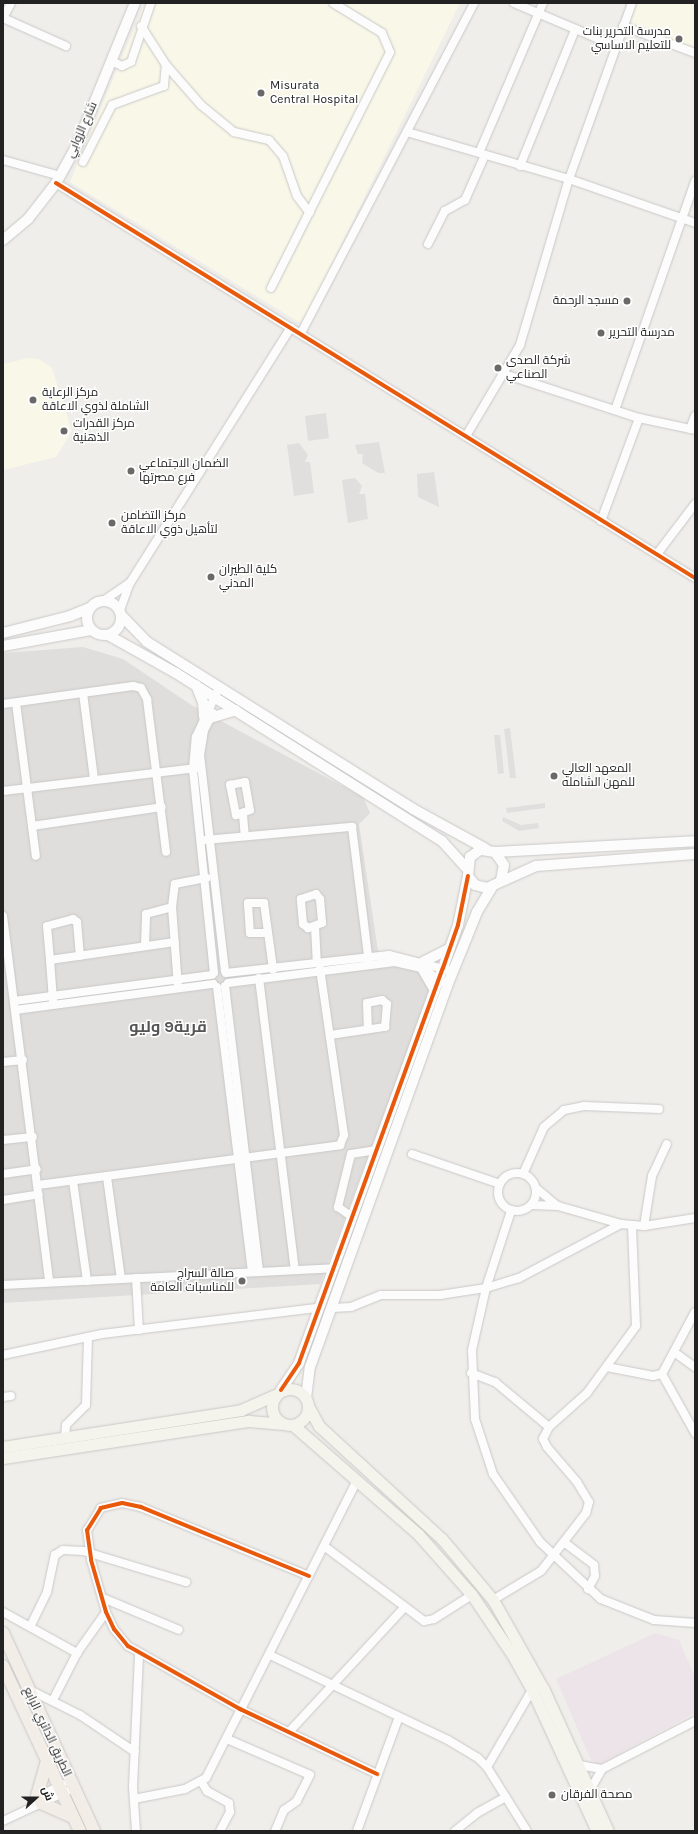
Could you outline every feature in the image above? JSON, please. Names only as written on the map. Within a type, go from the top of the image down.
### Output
[{"type":"main road","points":[[3,1448],[241,1410],[278,1393],[295,1389],[307,1402],[319,1426],[442,1539],[471,1572],[492,1600],[528,1658],[608,1831]]},
{"type":"main road","points":[[278,1393],[272,1411],[281,1424]]},
{"type":"main road","points":[[293,1425],[306,1416],[307,1402]]},
{"type":"main road","points":[[3,1458],[249,1421],[293,1425],[418,1534],[472,1595],[512,1654],[532,1690],[597,1831]]},
{"type":"main road","points":[[462,1582],[471,1572]]},
{"type":"main road","name":"الطريق الدائري الرابع","points":[[3,1633],[71,1784],[94,1831]]},
{"type":"main road","name":"الطريق الدائري الرابع","points":[[4,1672],[46,1764],[80,1831]]},
{"type":"main road","points":[[46,1764],[36,1801],[73,1817]]},
{"type":"street","points":[[11,3],[3,18],[66,46]]},
{"type":"street","name":"شارع الزوابي","points":[[3,240],[28,219],[58,179],[77,145],[135,3]]},
{"type":"street","points":[[111,61],[122,66],[131,62],[141,26],[151,3]]},
{"type":"street","points":[[271,288],[390,52],[382,32],[333,3]]},
{"type":"street","points":[[301,333],[474,3]]},
{"type":"street","points":[[514,3],[616,46]]},
{"type":"street","points":[[428,244],[445,211],[465,200],[543,3]]},
{"type":"street","points":[[466,436],[504,374],[531,314],[568,179],[632,3]]},
{"type":"street","points":[[141,26],[166,66],[201,105],[234,132],[270,140],[283,156],[297,196],[310,213]]},
{"type":"street","points":[[623,26],[695,53]]},
{"type":"street","points":[[520,166],[575,30]]},
{"type":"street","points":[[83,162],[112,105],[164,86],[166,66]]},
{"type":"street","points":[[407,132],[568,179],[695,223]]},
{"type":"street","points":[[3,160],[58,179],[291,327],[695,578]]},
{"type":"street","points":[[615,410],[680,218],[695,181]]},
{"type":"street","points":[[108,635],[120,626],[120,613],[130,584],[291,327]]},
{"type":"street","points":[[504,374],[639,418],[692,429],[695,416]]},
{"type":"street","points":[[601,521],[639,418]]},
{"type":"street","points":[[657,554],[695,504]]},
{"type":"street","points":[[3,633],[70,616],[90,608],[130,584]]},
{"type":"street","points":[[103,601],[113,603],[120,613],[147,642],[223,688],[413,809],[491,851],[504,865],[501,880]]},
{"type":"street","points":[[90,608],[87,619],[91,630]]},
{"type":"street","points":[[3,646],[91,630],[108,635],[196,685],[442,841],[481,887],[492,887]]},
{"type":"street","points":[[196,685],[204,702],[207,718]]},
{"type":"street","points":[[3,704],[141,688],[147,699],[162,807],[166,852]]},
{"type":"street","points":[[223,688],[196,737],[197,768],[206,840],[226,972],[221,985],[239,1160],[255,1272]]},
{"type":"street","points":[[83,694],[94,779]]},
{"type":"street","points":[[16,703],[26,789],[36,856]]},
{"type":"street","points":[[207,718],[236,710]]},
{"type":"street","points":[[3,791],[94,779],[197,768]]},
{"type":"street","points":[[32,826],[162,807]]},
{"type":"street","points":[[243,815],[245,836]]},
{"type":"street","points":[[206,840],[352,827],[369,960]]},
{"type":"street","points":[[206,840],[206,878],[213,974],[221,985],[248,1159],[255,1272]]},
{"type":"street","points":[[278,1393],[299,1363],[334,1268],[351,1216],[443,968],[450,948],[470,857],[491,851],[695,841]]},
{"type":"street","points":[[307,1402],[310,1367],[391,1146],[447,986],[476,912],[492,887],[501,880],[547,864],[695,854]]},
{"type":"street","points":[[178,985],[172,907],[175,884],[206,878]]},
{"type":"street","points":[[145,946],[146,914],[172,907]]},
{"type":"street","points":[[3,916],[7,978],[14,1001],[24,1060],[49,1282]]},
{"type":"street","points":[[53,1000],[47,926],[73,919],[77,922],[80,956]]},
{"type":"street","points":[[316,927],[318,966],[330,1035],[344,1135],[340,1145]]},
{"type":"street","points":[[267,933],[273,968]]},
{"type":"street","points":[[50,960],[175,942]]},
{"type":"street","points":[[422,965],[450,948]]},
{"type":"street","points":[[178,985],[213,974],[226,972],[318,966],[398,956],[422,965],[443,968],[453,972]]},
{"type":"street","points":[[422,965],[447,986]]},
{"type":"street","points":[[422,965],[434,989]]},
{"type":"street","points":[[14,1001],[53,1000],[178,985],[221,985],[318,966]]},
{"type":"street","points":[[259,978],[296,1270]]},
{"type":"street","points":[[15,1010],[53,1000]]},
{"type":"street","points":[[330,1035],[368,1029]]},
{"type":"street","points":[[3,1062],[24,1060]]},
{"type":"street","points":[[523,1174],[544,1127],[564,1110],[584,1106],[659,1109]]},
{"type":"street","points":[[3,1140],[33,1137]]},
{"type":"street","points":[[644,1226],[652,1176],[667,1144]]},
{"type":"street","points":[[38,1185],[281,1155],[340,1145],[351,1154]]},
{"type":"street","points":[[351,1154],[377,1146],[391,1146]]},
{"type":"street","points":[[351,1154],[338,1207],[351,1216]]},
{"type":"street","points":[[412,1154],[500,1184]]},
{"type":"street","points":[[3,1174],[37,1169]]},
{"type":"street","points":[[558,1206],[536,1188],[523,1174],[509,1174],[500,1184],[498,1197],[512,1211],[523,1211],[532,1205],[558,1206],[621,1224],[644,1226],[695,1218]]},
{"type":"street","points":[[107,1177],[121,1279]]},
{"type":"street","points":[[74,1181],[87,1280]]},
{"type":"street","points":[[532,1205],[536,1188]]},
{"type":"street","points":[[3,1200],[39,1194]]},
{"type":"street","points":[[512,1211],[477,1319],[471,1373],[475,1419],[493,1474],[517,1513],[554,1556],[588,1589],[632,1613],[676,1624],[695,1623]]},
{"type":"street","points":[[332,1308],[351,1307],[381,1296],[440,1295],[486,1288],[519,1278],[621,1224]]},
{"type":"street","points":[[492,1600],[532,1579],[565,1543],[586,1513],[589,1502],[577,1482],[547,1447],[543,1439],[549,1428],[575,1406],[607,1367],[637,1321],[632,1225]]},
{"type":"street","points":[[3,1285],[334,1268]]},
{"type":"street","points":[[136,1278],[139,1330]]},
{"type":"street","points":[[3,1354],[88,1337],[318,1308]]},
{"type":"street","points":[[607,1367],[653,1376],[662,1374],[695,1312]]},
{"type":"street","points":[[66,1437],[66,1425],[86,1405],[88,1337]]},
{"type":"street","points":[[674,1352],[695,1367]]},
{"type":"street","points":[[471,1373],[495,1382],[549,1428]]},
{"type":"street","points":[[662,1374],[695,1433]]},
{"type":"street","points":[[134,1799],[185,1789],[201,1781],[227,1739],[240,1709],[270,1655],[357,1480]]},
{"type":"street","points":[[309,1576],[157,1512],[122,1503],[101,1508],[90,1521],[87,1530],[90,1552],[106,1612],[118,1636],[139,1654],[240,1709],[377,1774]]},
{"type":"street","points":[[565,1543],[594,1565],[595,1576],[588,1589]]},
{"type":"street","points":[[324,1546],[404,1608],[429,1622],[472,1595]]},
{"type":"street","points":[[31,1625],[47,1592],[55,1554],[69,1548],[90,1552],[186,1582]]},
{"type":"street","points":[[103,1598],[178,1630]]},
{"type":"street","points":[[289,1732],[335,1685],[404,1608]]},
{"type":"street","points":[[3,1612],[31,1625],[77,1653]]},
{"type":"street","points":[[53,1700],[77,1653],[106,1612]]},
{"type":"street","points":[[136,1831],[134,1799],[139,1654]]},
{"type":"street","points":[[270,1655],[335,1685],[398,1718],[448,1740],[487,1767],[527,1831]]},
{"type":"street","points":[[28,1689],[53,1700],[135,1752]]},
{"type":"street","points":[[487,1767],[532,1690]]},
{"type":"street","points":[[357,1831],[398,1718]]},
{"type":"street","points":[[590,1790],[602,1770],[695,1721]]},
{"type":"street","points":[[227,1739],[310,1775],[297,1801],[284,1810],[275,1831]]},
{"type":"street","points":[[578,1765],[602,1770]]},
{"type":"street","points":[[201,1781],[207,1791],[229,1803],[230,1812],[220,1831]]},
{"type":"street","points":[[3,1821],[36,1801],[71,1784]]},
{"type":"street","points":[[455,1831],[476,1812],[506,1797]]},
{"type":"shaded area","name":"Misurata Central Hospital","points":[[145,3],[460,3],[302,324],[70,182]]},
{"type":"shaded area","name":"مدرسة التحرير بنات للتعليم الاساسي","points":[[637,3],[695,3],[695,52],[629,27]]},
{"type":"shaded area","name":"مركز الرعاية الشاملة لذوي الاعاقة","points":[[28,358],[39,359],[52,368],[72,431],[56,457],[3,470],[3,364]]},
{"type":"shaded area","points":[[326,413],[329,438],[308,441],[305,416]]},
{"type":"shaded area","points":[[379,442],[385,473],[378,473],[362,463],[363,454],[358,454],[355,445]]},
{"type":"shaded area","points":[[299,443],[308,455],[305,462],[310,462],[314,493],[294,496],[287,445]]},
{"type":"shaded area","points":[[434,472],[439,507],[418,497],[417,474]]},
{"type":"shaded area","points":[[355,478],[362,486],[359,494],[365,494],[368,519],[348,523],[342,480]]},
{"type":"shaded area","points":[[83,647],[123,659],[193,706],[363,797],[370,813],[359,824],[378,951],[425,973],[430,992],[320,1284],[3,1303],[3,653]]},
{"type":"shaded area","points":[[510,728],[516,778],[510,778],[504,729]]},
{"type":"shaded area","points":[[494,735],[500,735],[504,773],[498,774]]},
{"type":"shaded area","points":[[545,803],[545,808],[507,813],[506,808]]},
{"type":"shaded area","points":[[503,817],[521,825],[538,823],[539,828],[519,831],[502,821]]},
{"type":"shaded area","points":[[655,1633],[679,1640],[695,1677],[695,1713],[598,1765],[590,1758],[556,1679]]},
{"type":"cycle path","points":[[56,183],[695,578]]},
{"type":"cycle path","points":[[281,1390],[299,1363],[443,968],[458,925],[468,876]]},
{"type":"cycle path","points":[[309,1576],[141,1507],[122,1503],[101,1508],[87,1530],[91,1560],[106,1612],[114,1629],[128,1646],[240,1709],[377,1774]]},
{"type":"place","name":"مدرسة التحرير بنات للتعليم الاساسي","points":[[679,39]]},
{"type":"place","name":"Misurata Central Hospital","points":[[261,93]]},
{"type":"place","name":"مسجد الرحمة","points":[[627,301]]},
{"type":"place","name":"مدرسة التحرير","points":[[601,333]]},
{"type":"place","name":"شركة الصدى الصناعي","points":[[498,368]]},
{"type":"place","name":"مركز الرعاية الشاملة لذوي الاعاقة","points":[[33,400]]},
{"type":"place","name":"مركز القدرات الذهنية","points":[[64,431]]},
{"type":"place","name":"الضمان الاجتماعي فرع مصرتها","points":[[131,471]]},
{"type":"place","name":"مركز التضامن لتأهيل ذوي الاعاقة","points":[[112,523]]},
{"type":"place","name":"كلية الطيران المدني","points":[[211,577]]},
{"type":"place","name":"المعهد العالي للمهن الشامله","points":[[554,776]]},
{"type":"place","name":"صالة السراج للمناسبات العامة","points":[[242,1281]]},
{"type":"place","name":"مصحة الفرقان","points":[[552,1795]]},
{"type":"district","name":"قرية9 وليو","points":[[168,1027]]}]
